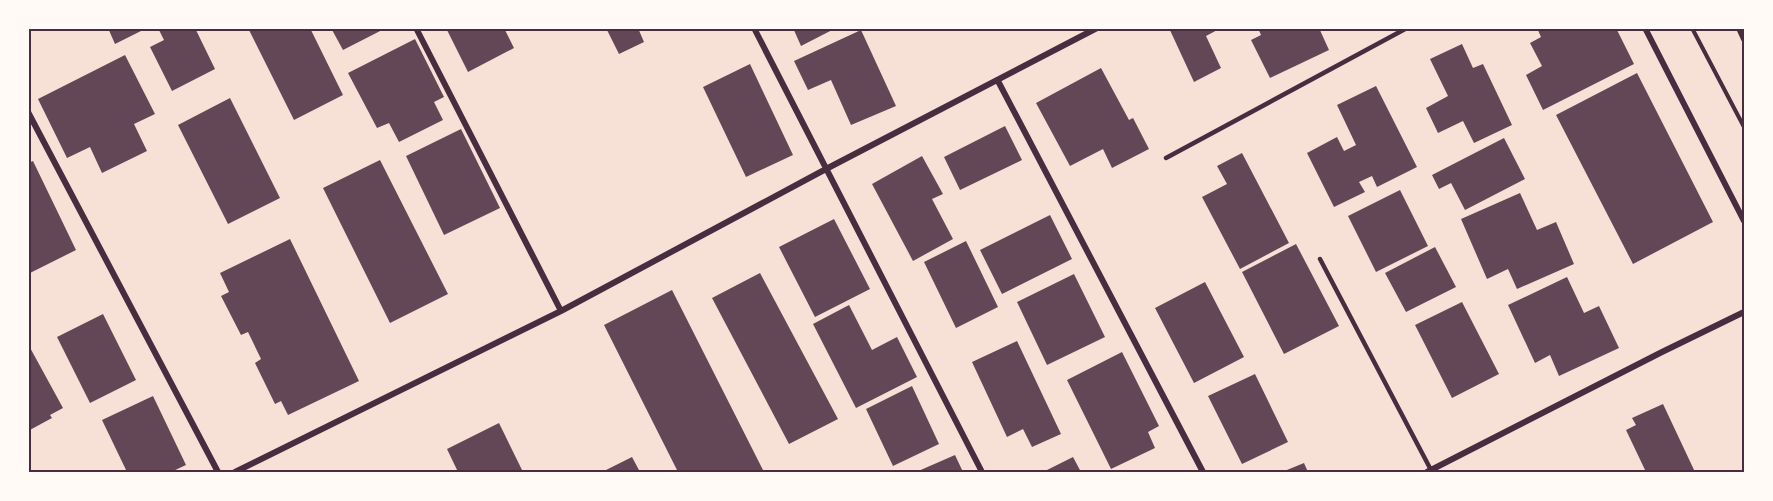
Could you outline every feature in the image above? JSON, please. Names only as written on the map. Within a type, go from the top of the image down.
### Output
[{"type":"street","points":[[416,28],[561,311]]},
{"type":"street","points":[[754,28],[982,472]]},
{"type":"street","points":[[235,472],[561,311],[826,169],[1097,28]]},
{"type":"street","points":[[1645,28],[1744,221]]},
{"type":"street","points":[[1739,28],[1744,39]]},
{"type":"street","points":[[998,81],[1203,472]]},
{"type":"street","points":[[28,111],[218,472]]},
{"type":"street","points":[[1429,471],[1744,312]]},
{"type":"lane","points":[[1166,158],[1407,28]]},
{"type":"lane","points":[[1320,259],[1429,471]]},
{"type":"path","points":[[1692,28],[1744,127]]},
{"type":"building","points":[[108,28],[147,28],[115,44]]},
{"type":"building","points":[[158,28],[195,28],[215,69],[172,91],[150,47],[164,40]]},
{"type":"building","points":[[248,28],[310,28],[343,95],[294,120]]},
{"type":"building","points":[[331,28],[386,28],[343,50]]},
{"type":"building","points":[[446,28],[504,28],[514,48],[468,72]]},
{"type":"building","points":[[606,28],[638,28],[644,42],[619,54]]},
{"type":"building","points":[[793,28],[836,28],[801,46]]},
{"type":"building","points":[[1169,28],[1221,28],[1206,36],[1221,68],[1194,82]]},
{"type":"building","points":[[1258,28],[1319,28],[1329,50],[1270,78],[1251,40],[1261,35]]},
{"type":"building","points":[[1537,28],[1616,28],[1634,64],[1543,110],[1526,75],[1542,66],[1530,43],[1541,37]]},
{"type":"building","points":[[861,30],[896,106],[851,125],[831,80],[808,90],[794,61]]},
{"type":"building","points":[[415,39],[444,97],[434,102],[443,120],[399,142],[389,123],[377,128],[348,73]]},
{"type":"building","points":[[1462,44],[1473,68],[1483,64],[1512,125],[1474,143],[1463,121],[1438,133],[1426,108],[1448,96],[1430,59]]},
{"type":"building","points":[[125,55],[155,114],[134,124],[147,151],[102,173],[90,147],[67,158],[38,99]]},
{"type":"building","points":[[750,64],[793,155],[746,177],[703,87]]},
{"type":"building","points":[[1101,68],[1129,120],[1133,118],[1149,149],[1112,168],[1103,149],[1070,166],[1036,103]]},
{"type":"building","points":[[1637,73],[1713,222],[1633,264],[1556,115]]},
{"type":"building","points":[[1376,86],[1417,167],[1377,187],[1372,176],[1359,182],[1365,192],[1334,207],[1307,153],[1337,137],[1344,151],[1356,145],[1337,105]]},
{"type":"building","points":[[230,98],[280,198],[228,224],[178,125]]},
{"type":"building","points":[[1005,126],[1022,160],[960,190],[944,157]]},
{"type":"building","points":[[461,129],[500,208],[444,235],[406,156]]},
{"type":"building","points":[[1504,138],[1525,179],[1465,210],[1451,183],[1439,189],[1432,175]]},
{"type":"building","points":[[1242,153],[1289,243],[1240,269],[1202,197],[1227,184],[1217,166]]},
{"type":"building","points":[[922,156],[943,194],[932,199],[953,239],[913,261],[872,184]]},
{"type":"building","points":[[380,160],[448,294],[390,323],[323,188]]},
{"type":"building","points":[[33,161],[76,250],[28,274],[28,163]]},
{"type":"building","points":[[1400,190],[1428,246],[1376,272],[1348,216]]},
{"type":"building","points":[[1520,193],[1537,230],[1556,222],[1574,264],[1517,289],[1508,269],[1487,279],[1461,219]]},
{"type":"building","points":[[1050,215],[1072,259],[1002,294],[980,250]]},
{"type":"building","points":[[834,219],[870,289],[815,317],[779,247]]},
{"type":"building","points":[[290,239],[359,381],[288,415],[281,401],[275,404],[255,363],[261,359],[248,332],[241,335],[221,296],[229,292],[220,273]]},
{"type":"building","points":[[966,241],[998,307],[956,328],[924,262]]},
{"type":"building","points":[[1296,244],[1339,326],[1284,354],[1242,272]]},
{"type":"building","points":[[1435,247],[1456,287],[1406,312],[1385,273]]},
{"type":"building","points":[[760,273],[838,419],[789,444],[712,298]]},
{"type":"building","points":[[1074,274],[1105,337],[1047,365],[1017,302]]},
{"type":"building","points":[[1567,277],[1584,313],[1599,306],[1619,348],[1559,376],[1550,355],[1535,363],[1508,305]]},
{"type":"building","points":[[1205,282],[1244,357],[1194,383],[1155,308]]},
{"type":"building","points":[[672,290],[764,472],[678,472],[604,325]]},
{"type":"building","points":[[1462,302],[1499,374],[1452,398],[1415,325]]},
{"type":"building","points":[[849,305],[872,350],[897,337],[917,377],[856,408],[813,324]]},
{"type":"building","points":[[103,314],[136,380],[90,403],[57,337]]},
{"type":"building","points":[[1017,341],[1061,434],[1032,447],[1023,429],[1007,437],[972,362]]},
{"type":"building","points":[[28,344],[63,408],[50,415],[52,418],[28,431]]},
{"type":"building","points":[[1122,352],[1159,426],[1148,432],[1155,448],[1111,469],[1067,380]]},
{"type":"building","points":[[1255,374],[1288,442],[1242,464],[1208,396]]},
{"type":"building","points":[[912,386],[939,444],[893,466],[866,409]]},
{"type":"building","points":[[153,396],[186,465],[171,472],[127,472],[102,420]]},
{"type":"building","points":[[1663,404],[1695,472],[1646,472],[1626,430],[1636,425],[1632,418]]},
{"type":"building","points":[[499,423],[523,472],[458,472],[447,449]]},
{"type":"building","points":[[955,455],[963,472],[916,472]]},
{"type":"building","points":[[632,457],[640,472],[602,472]]},
{"type":"building","points":[[1073,457],[1081,472],[1043,472]]},
{"type":"building","points":[[1304,463],[1308,472],[1282,472]]}]
